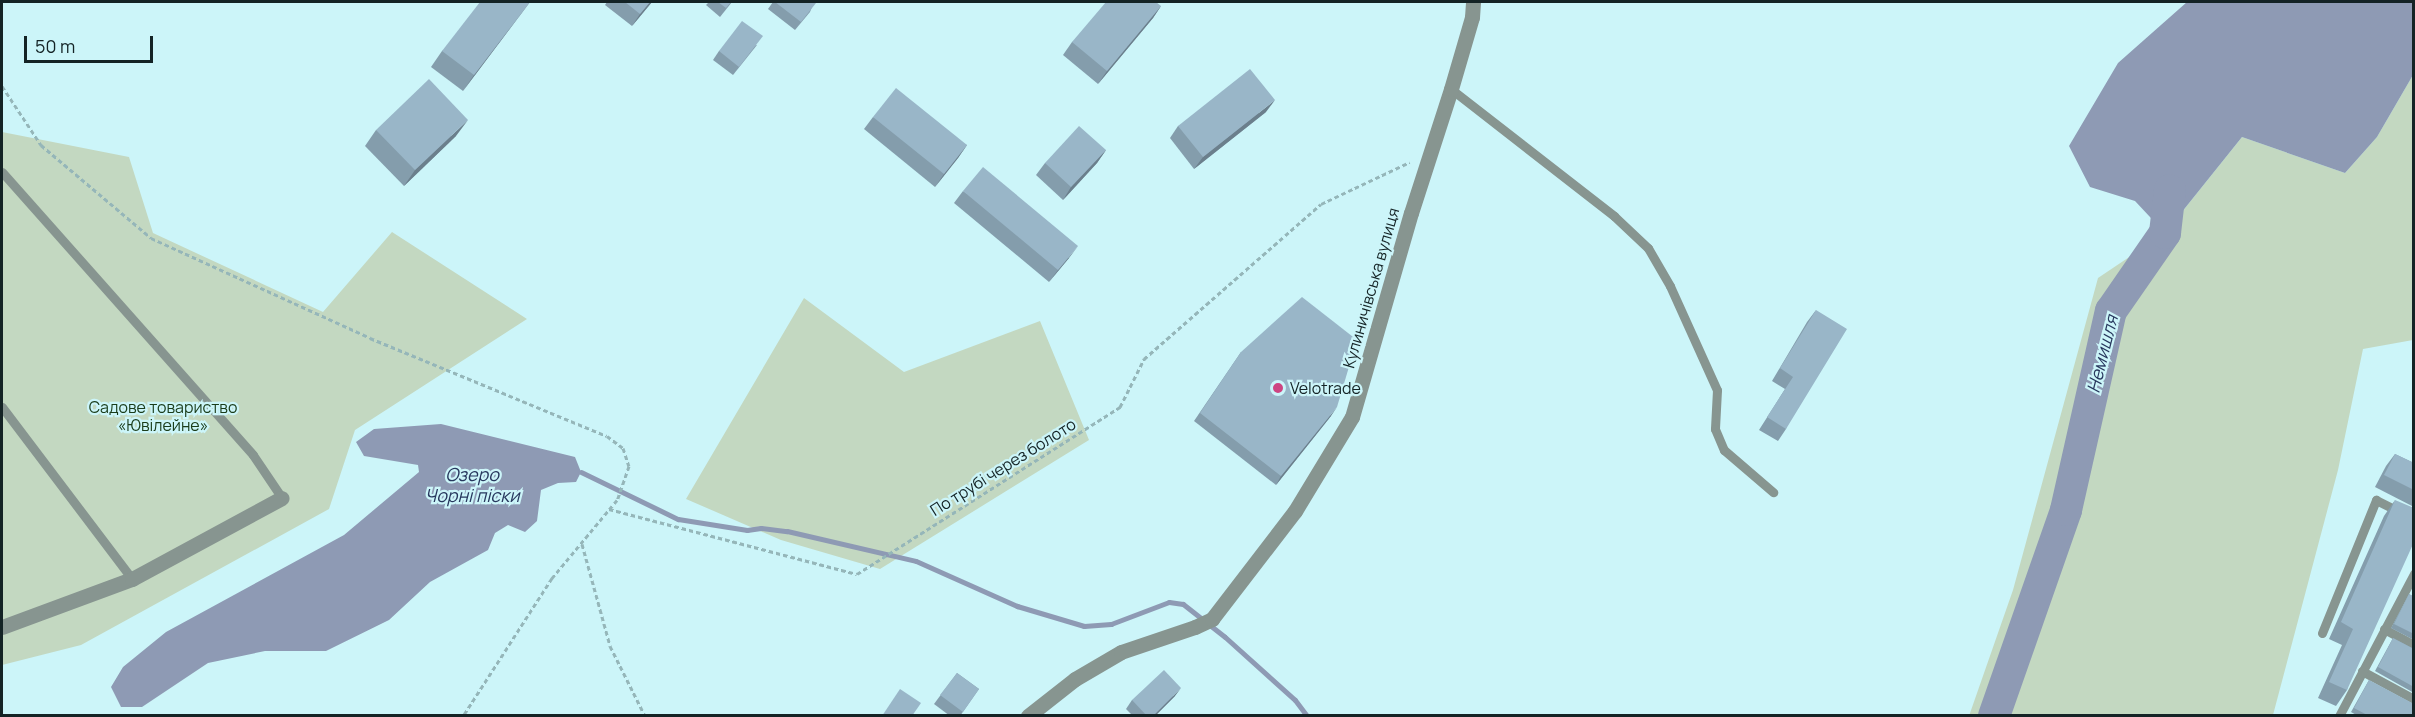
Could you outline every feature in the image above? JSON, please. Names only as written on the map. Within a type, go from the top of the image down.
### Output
[{"type":"street","name":"Кулиничівська вулиця","points":[[1028,716],[1075,679],[1121,652],[1212,619],[1295,511],[1352,417],[1472,17],[1473,2]]},
{"type":"street","points":[[2,627],[132,579],[282,498]]},
{"type":"lane","points":[[1451,89],[1614,216],[1648,248],[1670,286],[1717,390],[1715,429],[1724,450],[1773,492]]},
{"type":"lane","points":[[2,172],[253,455],[282,498]]},
{"type":"lane","points":[[2,407],[132,579]]},
{"type":"lane","points":[[2322,633],[2376,500],[2414,519]]},
{"type":"lane","points":[[2342,714],[2384,629],[2410,590],[2414,574]]},
{"type":"lane","points":[[2384,629],[2414,645]]},
{"type":"lane","points":[[2362,671],[2414,699]]},
{"type":"path","points":[[2,86],[41,145],[151,238],[370,338],[607,436],[623,448],[629,466],[617,500],[552,578],[463,716]]},
{"type":"path","name":"По трубі через болото","points":[[609,509],[857,574],[1120,407],[1144,359],[1321,204],[1431,151]]},
{"type":"path","points":[[581,543],[610,646],[645,716]]},
{"type":"green space","points":[[2413,75],[2413,340],[2363,349],[2338,470],[2273,715],[1969,716],[2013,590],[2098,278],[2165,233],[2242,137],[2345,173],[2377,137]]},
{"type":"green space","name":"Садове товариство «Ювілейне»","points":[[2,132],[129,157],[153,233],[323,312],[392,232],[527,319],[355,430],[329,509],[81,645],[2,665]]},
{"type":"green space","points":[[804,298],[904,372],[1040,321],[1089,440],[880,569],[781,540],[686,499]]},
{"type":"water","points":[[2187,2],[2413,2],[2413,75],[2377,137],[2345,173],[2242,137],[2165,233],[2135,201],[2090,187],[2069,146],[2118,63]]},
{"type":"water","name":"Озеро Чорні піски","points":[[441,424],[575,457],[581,472],[576,482],[558,483],[541,490],[537,521],[525,532],[508,525],[495,533],[488,550],[430,582],[389,620],[326,651],[265,651],[208,663],[142,707],[121,707],[111,687],[123,667],[166,632],[344,535],[419,472],[418,465],[364,456],[356,442],[374,429]]},
{"type":"building","points":[[480,2],[530,2],[474,75],[442,51]]},
{"type":"building","points":[[625,2],[650,2],[640,14]]},
{"type":"building","points":[[718,2],[731,2],[726,8]]},
{"type":"building","points":[[775,2],[814,2],[816,3],[801,22]]},
{"type":"building","points":[[1106,2],[1156,2],[1161,6],[1107,71],[1072,42]]},
{"type":"building","points":[[742,21],[763,36],[739,67],[719,51]]},
{"type":"building","points":[[1250,69],[1275,100],[1203,157],[1178,126]]},
{"type":"building","points":[[429,79],[468,120],[415,170],[376,130]]},
{"type":"building","points":[[896,88],[967,145],[944,174],[873,117]]},
{"type":"building","points":[[1079,126],[1106,150],[1071,187],[1045,163]]},
{"type":"building","points":[[983,167],[1078,246],[1058,270],[963,191]]},
{"type":"building","name":"Velotrade","points":[[1302,297],[1357,340],[1337,407],[1281,476],[1200,413],[1241,352]]},
{"type":"building","points":[[1816,310],[1847,329],[1786,429],[1767,417],[1793,377],[1780,368]]},
{"type":"building","points":[[2395,454],[2414,463],[2414,490],[2384,475]]},
{"type":"building","points":[[2395,500],[2414,508],[2414,542],[2347,690],[2329,682],[2353,629],[2341,622]]},
{"type":"building","points":[[2409,594],[2414,597],[2414,634],[2394,624]]},
{"type":"building","points":[[2393,638],[2414,649],[2414,687],[2378,667]]},
{"type":"building","points":[[1164,670],[1181,688],[1153,716],[1147,716],[1132,700]]},
{"type":"building","points":[[957,673],[979,689],[963,712],[940,695]]},
{"type":"building","points":[[2369,680],[2414,704],[2414,716],[2369,716],[2354,708]]},
{"type":"building","points":[[900,689],[921,703],[912,716],[882,716]]},
{"type":"waterway","name":"Немишля","points":[[1994,716],[2066,510],[2111,311],[2165,233],[2170,190]]},
{"type":"waterway","points":[[581,472],[678,519],[747,530],[761,528],[787,531],[916,561],[1017,606],[1084,626],[1111,624],[1169,602],[1183,604],[1225,637],[1295,700],[1307,716]]},
{"type":"place","name":"Velotrade","points":[[1278,388]]}]
